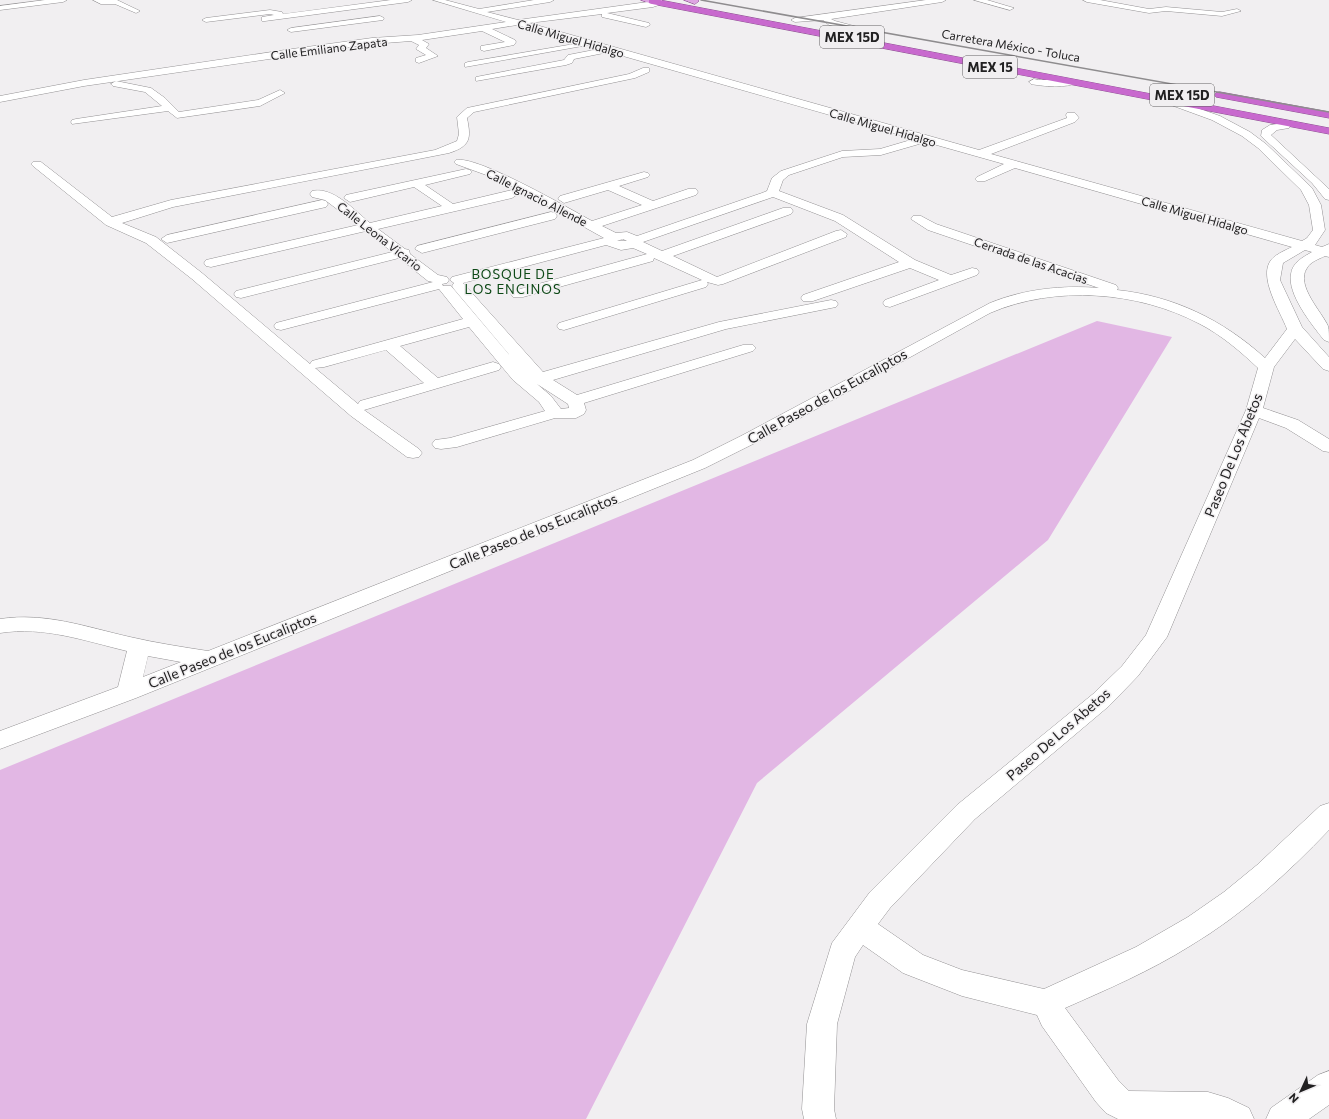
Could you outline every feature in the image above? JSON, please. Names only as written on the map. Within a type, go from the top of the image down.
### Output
[{"type":"highway","name":"MEX 15D","points":[[677,0],[1329,122]]},
{"type":"highway","points":[[690,0],[909,40]]},
{"type":"highway","name":"MEX 15D","points":[[651,1],[1329,127]]},
{"type":"highway","name":"Carretera México - Toluca","points":[[651,1],[1329,131]]},
{"type":"highway","points":[[1206,92],[1329,115]]},
{"type":"highway","points":[[1285,126],[1311,128]]},
{"type":"street","points":[[0,8],[63,0]]},
{"type":"street","points":[[98,0],[101,2],[116,2],[136,11]]},
{"type":"street","points":[[300,10],[372,0]]},
{"type":"street","points":[[265,19],[408,0]]},
{"type":"street","name":"Calle Miguel Hidalgo","points":[[437,0],[633,56],[649,70],[669,66],[914,140],[980,154],[1304,246],[1327,251]]},
{"type":"street","points":[[474,11],[550,0]]},
{"type":"street","points":[[795,20],[827,17],[942,0]]},
{"type":"street","points":[[979,0],[990,0]]},
{"type":"street","points":[[979,0],[1010,8]]},
{"type":"street","points":[[1087,0],[1149,11],[1166,9],[1219,14],[1238,12]]},
{"type":"street","name":"Calle Emiliano Zapata","points":[[0,99],[108,79],[367,42],[411,38],[515,22],[653,5],[651,1]]},
{"type":"street","points":[[291,30],[331,22],[382,17],[359,7]]},
{"type":"street","points":[[574,7],[646,25]]},
{"type":"street","points":[[206,20],[270,12],[283,17]]},
{"type":"street","points":[[344,16],[370,12]]},
{"type":"street","points":[[827,17],[827,20],[832,23],[870,33]]},
{"type":"street","points":[[483,28],[512,43],[484,48]]},
{"type":"street","points":[[465,40],[496,35]]},
{"type":"street","points":[[340,36],[353,36],[367,42]]},
{"type":"street","points":[[411,38],[425,44],[420,49],[434,56],[419,60]]},
{"type":"street","points":[[290,42],[304,51]]},
{"type":"street","points":[[468,65],[590,43]]},
{"type":"street","points":[[593,57],[614,50]]},
{"type":"street","points":[[478,79],[566,62],[573,57],[614,50]]},
{"type":"street","points":[[472,56],[486,62]]},
{"type":"street","points":[[610,60],[633,56]]},
{"type":"street","points":[[626,65],[649,70]]},
{"type":"street","points":[[420,156],[446,147],[452,142],[455,133],[452,122],[456,112],[475,105],[633,70],[649,70]]},
{"type":"street","points":[[615,87],[649,70]]},
{"type":"street","points":[[452,122],[462,117],[465,113],[480,107],[632,76],[649,70]]},
{"type":"street","points":[[665,76],[686,71]]},
{"type":"street","points":[[108,79],[108,82],[112,84],[148,90],[162,100],[175,114],[179,115],[260,103],[280,93]]},
{"type":"street","points":[[1038,83],[1072,82]]},
{"type":"street","points":[[1163,99],[1216,118],[1246,134],[1262,146],[1306,188],[1315,205],[1319,230],[1316,237],[1304,246],[1277,261],[1274,269],[1273,280],[1295,329],[1329,366]]},
{"type":"street","points":[[76,122],[169,108]]},
{"type":"street","points":[[980,154],[1071,120],[1074,118],[1071,115]]},
{"type":"street","points":[[110,222],[171,204],[451,149],[463,142],[465,138],[462,117]]},
{"type":"street","points":[[1285,126],[1274,127],[1266,132],[1266,136],[1316,181],[1329,196]]},
{"type":"street","points":[[281,326],[423,288],[450,284],[623,241],[771,186],[785,173],[842,154],[876,153],[914,140]]},
{"type":"street","points":[[37,164],[110,222],[151,240],[370,422],[413,453]]},
{"type":"street","points":[[981,179],[1014,164]]},
{"type":"street","name":"Calle Ignacio Allende","points":[[415,183],[463,167],[504,178],[655,257],[701,284],[564,326]]},
{"type":"street","points":[[564,199],[644,175]]},
{"type":"street","points":[[350,198],[415,183],[471,215]]},
{"type":"street","points":[[607,186],[653,205]]},
{"type":"street","points":[[771,186],[838,218],[910,263],[951,280]]},
{"type":"street","points":[[592,225],[692,192]]},
{"type":"street","points":[[212,263],[505,193]]},
{"type":"street","name":"Calle Leona Vicario","points":[[260,218],[329,197],[404,253],[433,278],[450,284],[494,325],[534,373],[575,401]]},
{"type":"street","points":[[518,294],[655,257],[787,211]]},
{"type":"street","points":[[422,249],[551,216]]},
{"type":"street","points":[[167,239],[260,218],[288,244]]},
{"type":"street","name":"Cerrada de las Acacias","points":[[917,219],[932,227],[1145,299]]},
{"type":"street","points":[[483,222],[495,230]]},
{"type":"street","name":"Calle Ignacio Allende","points":[[655,257],[715,281],[841,234]]},
{"type":"street","points":[[1327,251],[1300,267],[1298,274],[1303,297],[1314,317],[1329,337]]},
{"type":"street","points":[[241,294],[404,253]]},
{"type":"street","points":[[1277,261],[1300,267]]},
{"type":"street","points":[[797,302],[910,263]]},
{"type":"street","points":[[1048,266],[1058,280],[1057,286],[1051,293]]},
{"type":"street","points":[[890,303],[972,272]]},
{"type":"street","name":"Calle Leona Vicario","points":[[450,284],[476,324],[525,382],[545,398],[555,412]]},
{"type":"street","name":"Calle Paseo de los Eucaliptos","points":[[0,740],[128,692],[699,464],[747,440],[985,310],[1006,301],[1051,293],[1104,294],[1145,299],[1188,313],[1205,321],[1241,343],[1266,367]]},
{"type":"street","points":[[525,382],[724,325],[832,304]]},
{"type":"street","points":[[318,364],[389,344],[476,324],[494,325]]},
{"type":"street","name":"Paseo De Los Abetos","points":[[820,1119],[818,1108],[822,1024],[842,952],[880,900],[966,812],[1101,700],[1130,671],[1156,638],[1254,410],[1266,367],[1295,329]]},
{"type":"street","points":[[389,344],[435,384]]},
{"type":"street","points":[[441,444],[451,443],[555,412],[564,415],[575,412],[578,410],[575,401],[748,348]]},
{"type":"street","points":[[366,405],[493,366]]},
{"type":"street","points":[[1254,410],[1292,424],[1312,435],[1329,447]]},
{"type":"street","points":[[0,626],[14,623],[39,624],[139,647],[208,659]]},
{"type":"street","points":[[128,692],[139,647]]},
{"type":"street","points":[[1238,1119],[1232,1115],[1202,1105],[1142,1107],[1126,1106],[1117,1101],[1107,1091],[1053,1016],[1050,1010],[1050,1004],[1054,999],[1137,960],[1198,927],[1257,883],[1329,813]]},
{"type":"street","points":[[860,927],[913,964],[962,983],[1050,1004]]},
{"type":"street","points":[[1282,1119],[1329,1086]]},
{"type":"shaded area","points":[[1097,321],[1172,337],[1048,540],[757,783],[586,1119],[0,1119],[0,770]]},
{"type":"railway","points":[[701,0],[1329,112]]},
{"type":"district","name":"BOSQUE DE LOS ENCINOS","points":[[513,282]]}]
